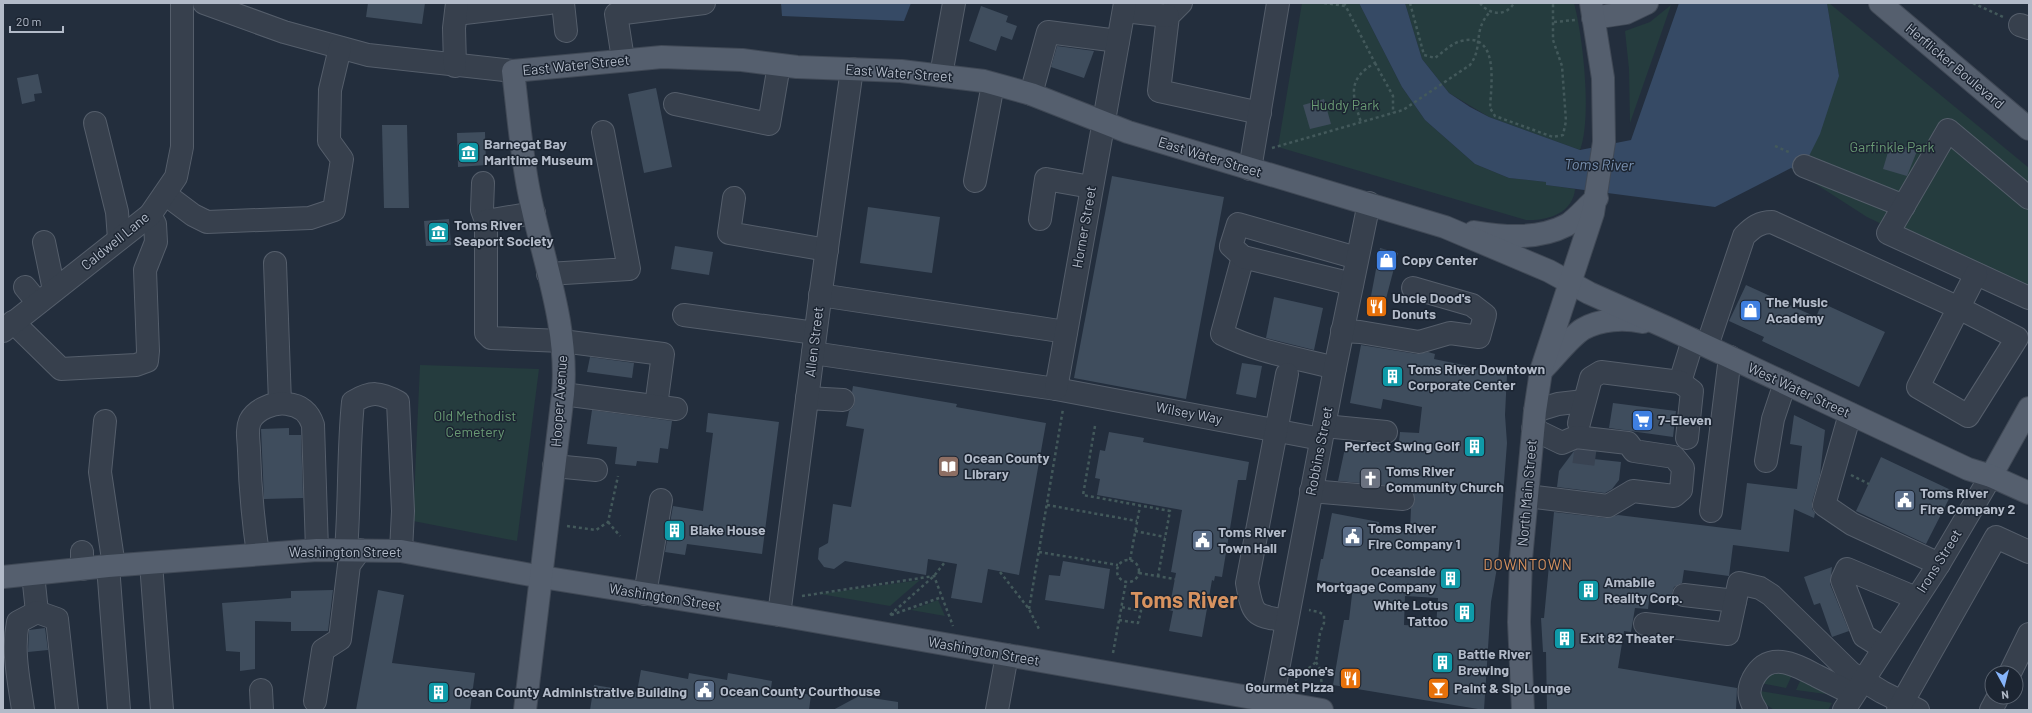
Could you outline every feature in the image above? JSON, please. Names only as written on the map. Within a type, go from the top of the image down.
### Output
[{"type":"main road","points":[[1588,13],[1626,13],[1647,3]]},
{"type":"main road","name":"Herflicker Boulevard","points":[[1880,3],[2029,129]]},
{"type":"main road","name":"North Main Street","points":[[1523,710],[1518,622],[1521,559],[1534,420],[1541,371],[1597,198],[1604,142],[1603,78],[1588,13]]},
{"type":"main road","name":"East Water Street","points":[[513,71],[623,59],[669,57],[742,60],[779,65],[941,75],[993,84],[1031,94],[1128,132],[1250,169],[1369,202],[1445,227],[1570,282]]},
{"type":"main road","name":"Hooper Avenue","points":[[513,71],[528,190],[562,341],[564,373],[563,394],[542,577],[525,710]]},
{"type":"main road","points":[[1445,227],[1486,234],[1522,236],[1547,233],[1569,224],[1597,198]]},
{"type":"main road","name":"West Water Street","points":[[1570,282],[1589,293],[1730,357],[1968,470],[1991,476],[2029,493]]},
{"type":"main road","points":[[1541,371],[1582,330],[1592,325],[1628,319],[1670,329]]},
{"type":"main road","name":"Irons Street","points":[[1991,476],[2029,408]]},
{"type":"main road","name":"Washington Street","points":[[4,572],[33,574],[82,560],[111,566],[317,550],[401,551],[542,577],[779,615],[1322,710]]},
{"type":"street","name":"Caldwell Lane","points":[[8,327],[39,293],[119,239],[150,215],[176,177],[182,147],[175,119],[182,3]]},
{"type":"street","name":"East Water Street","points":[[204,3],[284,32],[368,55],[455,66],[513,71]]},
{"type":"street","points":[[455,66],[454,28],[456,9],[549,3]]},
{"type":"street","points":[[563,3],[566,31]]},
{"type":"street","points":[[623,59],[616,9],[704,3]]},
{"type":"street","points":[[941,75],[954,3]]},
{"type":"street","points":[[1250,169],[1278,3]]},
{"type":"street","points":[[1124,7],[1174,9],[1159,91],[1260,113]]},
{"type":"street","name":"Horner Street","points":[[1060,397],[1066,332],[1096,212],[1091,187],[1124,7]]},
{"type":"street","points":[[1031,94],[1048,32],[1118,41]]},
{"type":"street","points":[[165,194],[192,215],[207,222],[310,218],[334,210],[342,159],[329,141],[330,90],[340,48]]},
{"type":"street","points":[[675,104],[769,124],[779,65]]},
{"type":"street","name":"Allen Street","points":[[779,615],[814,343],[816,292],[827,250],[852,69]]},
{"type":"street","points":[[974,181],[993,84]]},
{"type":"street","points":[[95,123],[117,212],[119,239]]},
{"type":"street","points":[[2026,291],[1976,274],[1888,233],[1948,130],[2029,198]]},
{"type":"street","points":[[548,274],[629,269],[603,132]]},
{"type":"street","points":[[1804,166],[1904,206]]},
{"type":"street","points":[[1040,219],[1046,179],[1091,187]]},
{"type":"street","points":[[483,183],[482,210],[486,222],[486,333],[491,338],[562,341],[663,354],[666,407],[563,394]]},
{"type":"street","points":[[734,198],[729,233],[827,250]]},
{"type":"street","name":"Robbins Street","points":[[1272,701],[1342,331],[1369,202]]},
{"type":"street","points":[[486,222],[534,213]]},
{"type":"street","points":[[8,327],[61,369],[136,365],[147,360],[145,270],[156,242],[155,224],[150,215]]},
{"type":"street","points":[[1680,382],[1700,343],[1744,236],[1752,228],[1763,222],[1772,222],[1959,308],[2016,338],[1968,416],[1918,387],[1959,308],[1976,274]]},
{"type":"street","points":[[1352,284],[1243,257],[1231,246],[1238,224],[1357,258]]},
{"type":"street","points":[[39,293],[44,242]]},
{"type":"street","points":[[1243,257],[1222,334],[1237,342],[1335,368]]},
{"type":"street","points":[[275,263],[280,403]]},
{"type":"street","points":[[1342,331],[1360,332],[1418,342],[1450,333],[1479,337],[1485,315],[1472,305],[1413,288]]},
{"type":"street","points":[[816,292],[1066,332]]},
{"type":"street","name":"Wilsey Way","points":[[684,315],[1060,397],[1277,430],[1386,432]]},
{"type":"street","points":[[1711,511],[1730,357]]},
{"type":"street","points":[[1579,423],[1591,378],[1601,372],[1680,382],[1692,392],[1687,438]]},
{"type":"street","points":[[1287,374],[1247,583],[1251,606],[1260,616],[1287,621]]},
{"type":"street","points":[[1766,461],[1773,419],[1785,383]]},
{"type":"street","points":[[315,701],[323,650],[340,639],[349,565],[353,550],[349,500],[350,433],[353,402],[363,396],[383,394],[398,402],[404,511],[401,551]]},
{"type":"street","points":[[807,398],[843,400]]},
{"type":"street","points":[[1584,401],[1558,404],[1534,420],[1582,448],[1626,458],[1634,451]]},
{"type":"street","points":[[258,554],[251,504],[249,428],[254,415],[266,407],[280,403],[296,406],[303,410],[310,416],[313,424],[317,550]]},
{"type":"street","points":[[1850,414],[1824,505],[1852,524],[1939,564]]},
{"type":"street","points":[[105,421],[100,472],[111,566],[119,710]]},
{"type":"street","points":[[1527,496],[1608,506],[1633,491],[1674,496],[1681,490],[1683,468],[1674,457],[1634,451],[1628,443],[1576,437],[1582,448]]},
{"type":"street","points":[[554,466],[596,470]]},
{"type":"street","name":"Irons Street","points":[[1853,695],[1939,564],[1991,476]]},
{"type":"street","points":[[1312,491],[1403,499]]},
{"type":"street","points":[[645,594],[661,500]]},
{"type":"street","points":[[1756,710],[1749,699],[1750,686],[1756,673],[1765,665],[1777,662],[1790,663],[1853,695],[1906,708],[1996,537],[2029,552]]},
{"type":"street","points":[[151,563],[162,710]]},
{"type":"street","points":[[1883,648],[1864,636],[1842,580],[1847,569],[1916,598]]},
{"type":"street","points":[[33,574],[37,612]]},
{"type":"street","points":[[1645,624],[1728,634],[1739,583],[1760,588],[1771,596],[1851,673],[1853,695]]},
{"type":"street","points":[[1684,596],[1735,601]]},
{"type":"street","points":[[23,710],[17,672],[15,637],[18,622],[37,612],[57,619],[67,710]]},
{"type":"street","points":[[2014,665],[2029,634]]},
{"type":"street","points":[[997,710],[1007,655]]},
{"type":"path","points":[[1324,3],[1345,5],[1394,96],[1393,113]]},
{"type":"path","points":[[1410,3],[1424,55],[1429,58],[1435,58],[1459,41],[1469,40],[1478,42],[1487,49],[1492,66],[1491,112],[1495,116],[1552,137],[1563,135],[1566,121],[1562,66],[1553,40],[1553,3]]},
{"type":"path","points":[[1480,3],[1490,12],[1503,12],[1509,10],[1514,3]]},
{"type":"path","points":[[1973,3],[2025,27]]},
{"type":"path","points":[[1270,149],[1403,110],[1470,65],[1476,57],[1479,29],[1484,18],[1490,12]]},
{"type":"path","points":[[1554,22],[1588,13]]},
{"type":"path","points":[[1361,122],[1353,93],[1355,84],[1358,75],[1375,63]]},
{"type":"path","points":[[1029,610],[1047,505],[1060,397]]},
{"type":"path","points":[[1095,426],[1083,496],[1170,511],[1158,576]]},
{"type":"path","points":[[567,526],[596,530],[608,522],[618,476]]},
{"type":"path","points":[[1047,505],[1137,521]]},
{"type":"path","points":[[1130,560],[1140,506]]},
{"type":"path","points":[[608,522],[620,536]]},
{"type":"path","points":[[1135,531],[1165,536]]},
{"type":"path","points":[[1039,552],[1118,565]]},
{"type":"path","points":[[1130,560],[1137,564],[1139,573],[1134,580],[1126,582],[1122,580],[1117,573],[1118,565],[1122,561],[1130,560]]},
{"type":"path","points":[[942,597],[890,615],[934,576],[945,562]]},
{"type":"path","points":[[1000,572],[1029,610],[1039,629]]},
{"type":"path","points":[[1139,573],[1175,579]]},
{"type":"path","points":[[799,596],[934,576]]},
{"type":"path","points":[[934,576],[953,627]]},
{"type":"path","points":[[1113,653],[1126,582]]},
{"type":"path","points":[[1119,620],[1138,623],[1141,611],[1121,607]]},
{"type":"path","points":[[1293,681],[1303,675],[1316,662],[1320,633],[1324,623],[1324,615],[1319,612],[1307,610]]},
{"type":"path","points":[[1316,662],[1320,669],[1322,686]]},
{"type":"green space","name":"Huddy Park","points":[[1302,3],[1359,3],[1402,87],[1425,120],[1475,164],[1509,178],[1546,182],[1547,185],[1575,189],[1573,198],[1569,205],[1564,210],[1550,217],[1526,220],[1278,147]]},
{"type":"green space","points":[[1405,3],[1574,3],[1583,56],[1586,98],[1584,136],[1580,150],[1489,117],[1449,93],[1422,59]]},
{"type":"green space","name":"Garfinkle Park","points":[[1827,3],[1829,3],[2029,168],[2029,295],[1867,217],[1791,168],[1839,76]]},
{"type":"green space","points":[[1671,5],[1630,123],[1629,69],[1625,31],[1650,22]]},
{"type":"green space","name":"Old Methodist Cemetery","points":[[420,365],[539,369],[517,541],[413,521]]},
{"type":"green space","points":[[920,580],[890,606],[820,594]]},
{"type":"green space","points":[[938,600],[945,616],[911,610]]},
{"type":"green space","points":[[1776,669],[1792,675],[1786,688],[1760,683]]},
{"type":"green space","points":[[1801,679],[1827,692],[1826,694],[1796,690]]},
{"type":"green space","points":[[1760,691],[1832,703],[1828,710],[1774,710],[1760,700]]},
{"type":"water","points":[[781,3],[911,3],[904,21],[782,16]]},
{"type":"water","points":[[1359,3],[1405,3],[1422,59],[1449,93],[1470,107],[1489,117],[1580,150],[1631,140],[1679,3],[1827,3],[1839,76],[1820,134],[1801,172],[1791,168],[1715,207],[1546,185],[1546,182],[1509,178],[1475,164],[1425,120],[1402,87]]},
{"type":"building","points":[[368,3],[425,3],[422,24],[366,17]]},
{"type":"building","points":[[981,6],[1008,16],[1006,22],[1017,26],[1012,40],[1001,36],[996,51],[969,41]]},
{"type":"building","points":[[1057,46],[1094,51],[1084,78],[1051,67]]},
{"type":"building","points":[[38,74],[42,93],[34,94],[35,101],[22,104],[17,78]]},
{"type":"building","points":[[656,88],[672,167],[644,173],[628,94]]},
{"type":"building","points":[[1324,99],[1331,124],[1310,129],[1303,105]]},
{"type":"building","points":[[382,125],[407,125],[409,208],[384,208]]},
{"type":"building","points":[[485,132],[486,165],[458,167],[457,133]]},
{"type":"building","points":[[1891,142],[1917,151],[1907,176],[1883,169]]},
{"type":"building","points":[[1112,176],[1224,197],[1186,399],[1074,378]]},
{"type":"building","points":[[868,207],[940,217],[932,273],[860,263]]},
{"type":"building","name":"Toms River Seaport Society","points":[[449,219],[451,245],[426,246],[424,221]]},
{"type":"building","points":[[675,246],[713,252],[709,275],[671,269]]},
{"type":"building","points":[[1380,248],[1398,253],[1382,314],[1368,312]]},
{"type":"building","points":[[1746,285],[1816,317],[1822,303],[1885,332],[1859,387],[1762,341],[1764,337],[1729,321]]},
{"type":"building","points":[[1274,297],[1323,308],[1314,350],[1266,338]]},
{"type":"building","points":[[1361,345],[1417,354],[1428,352],[1435,354],[1434,359],[1507,374],[1505,415],[1507,443],[1498,562],[1491,602],[1484,710],[1333,685],[1344,620],[1349,620],[1353,586],[1317,580],[1321,559],[1323,559],[1332,513],[1379,522],[1378,530],[1410,532],[1411,508],[1415,500],[1412,491],[1404,487],[1338,481],[1345,448],[1398,451],[1400,432],[1419,433],[1422,407],[1383,399],[1381,409],[1350,403]],"holes":[[[1405,596],[1438,598],[1436,627],[1404,625]]]},
{"type":"building","points":[[590,357],[634,363],[632,378],[587,372]]},
{"type":"building","points":[[1242,363],[1262,366],[1256,398],[1236,394]]},
{"type":"building","name":"Ocean County Library","points":[[853,386],[957,404],[956,407],[1046,423],[1019,575],[988,569],[982,603],[951,598],[957,564],[928,559],[926,575],[845,561],[834,569],[824,567],[818,559],[819,548],[828,543],[833,504],[851,507],[864,429],[846,426],[849,411],[853,407],[855,401],[852,392]]},
{"type":"building","name":"7-Eleven","points":[[1613,403],[1676,411],[1673,437],[1609,428]]},
{"type":"building","points":[[592,410],[672,421],[668,449],[660,448],[658,463],[637,461],[636,466],[615,464],[617,447],[587,444]]},
{"type":"building","points":[[708,413],[779,422],[762,554],[687,544],[685,555],[665,552],[673,506],[703,511],[713,433],[706,432]]},
{"type":"building","points":[[1794,415],[1825,430],[1820,475],[1812,502],[1812,509],[1815,513],[1814,518],[1794,509],[1789,552],[1733,545],[1729,576],[1684,570],[1682,583],[1674,587],[1672,593],[1672,600],[1676,605],[1649,601],[1648,609],[1635,608],[1631,632],[1624,631],[1618,668],[1737,688],[1736,710],[1547,710],[1546,652],[1543,652],[1541,618],[1544,618],[1554,512],[1606,518],[1618,515],[1741,530],[1747,483],[1797,489],[1802,446],[1790,444]]},
{"type":"building","points":[[289,428],[289,435],[301,435],[303,498],[264,499],[261,429]]},
{"type":"building","name":"Toms River Town Hall","points":[[1109,432],[1144,438],[1143,442],[1249,462],[1246,480],[1238,480],[1222,577],[1215,576],[1214,581],[1212,580],[1202,637],[1169,631],[1173,611],[1169,610],[1176,573],[1171,572],[1182,510],[1097,495],[1100,479],[1095,478],[1100,450],[1105,451]]},
{"type":"building","points":[[1574,451],[1595,452],[1594,459],[1621,462],[1619,480],[1612,489],[1605,493],[1557,487],[1559,471]]},
{"type":"building","name":"Toms River Fire Company 2","points":[[1881,457],[1953,491],[1926,544],[1856,511]]},
{"type":"building","points":[[1063,561],[1110,569],[1104,609],[1045,600],[1049,575],[1060,576]]},
{"type":"building","points":[[1832,567],[1830,584],[1849,631],[1832,637],[1820,603],[1814,605],[1804,577]]},
{"type":"building","points":[[333,590],[328,631],[291,631],[291,622],[255,621],[255,669],[240,671],[240,652],[226,651],[222,603],[291,598],[291,591]]},
{"type":"building","points":[[378,590],[404,595],[392,663],[475,673],[470,710],[356,710]]},
{"type":"building","points":[[45,628],[48,650],[28,652],[29,630]]},
{"type":"building","name":"Ocean County Courthouse","points":[[641,670],[688,679],[689,673],[727,680],[728,673],[772,681],[771,688],[811,695],[809,710],[590,710],[594,685],[637,692]]},
{"type":"building","points":[[859,696],[898,702],[898,710],[833,710]]},
{"type":"tunnel","points":[[1574,452],[1596,455]]},
{"type":"place","name":"Barnegat Bay Maritime Museum","points":[[468,152]]},
{"type":"place","name":"Toms River Seaport Society","points":[[438,233]]},
{"type":"place","name":"Copy Center","points":[[1386,260]]},
{"type":"place","name":"Uncle Dood's Donuts","points":[[1376,306]]},
{"type":"place","name":"The Music Academy","points":[[1751,310]]},
{"type":"place","name":"Toms River Downtown Corporate Center","points":[[1393,377]]},
{"type":"place","name":"7-Eleven","points":[[1643,420]]},
{"type":"place","name":"Perfect Swing Golf","points":[[1475,446]]},
{"type":"place","name":"Ocean County Library","points":[[948,466]]},
{"type":"place","name":"Toms River Community Church","points":[[1370,479]]},
{"type":"place","name":"Toms River Fire Company 2","points":[[1904,501]]},
{"type":"place","name":"Blake House","points":[[675,530]]},
{"type":"place","name":"Toms River Fire Company 1","points":[[1353,536]]},
{"type":"place","name":"Toms River Town Hall","points":[[1203,540]]},
{"type":"place","name":"Oceanside Mortgage Company","points":[[1451,579]]},
{"type":"place","name":"Amabile Reality Corp.","points":[[1589,590]]},
{"type":"place","name":"White Lotus Tattoo","points":[[1464,613]]},
{"type":"place","name":"Exit 82 Theater","points":[[1565,638]]},
{"type":"place","name":"Battle River Brewing","points":[[1443,662]]},
{"type":"place","name":"Capone's Gourmet Pizza","points":[[1350,679]]},
{"type":"place","name":"Paint & Sip Lounge","points":[[1438,688]]},
{"type":"place","name":"Ocean County Courthouse","points":[[704,691]]},
{"type":"place","name":"Ocean County Administrative Building","points":[[439,692]]},
{"type":"district","name":"DOWNTOWN","points":[[1528,565]]},
{"type":"district","name":"Toms River","points":[[1184,600]]}]
